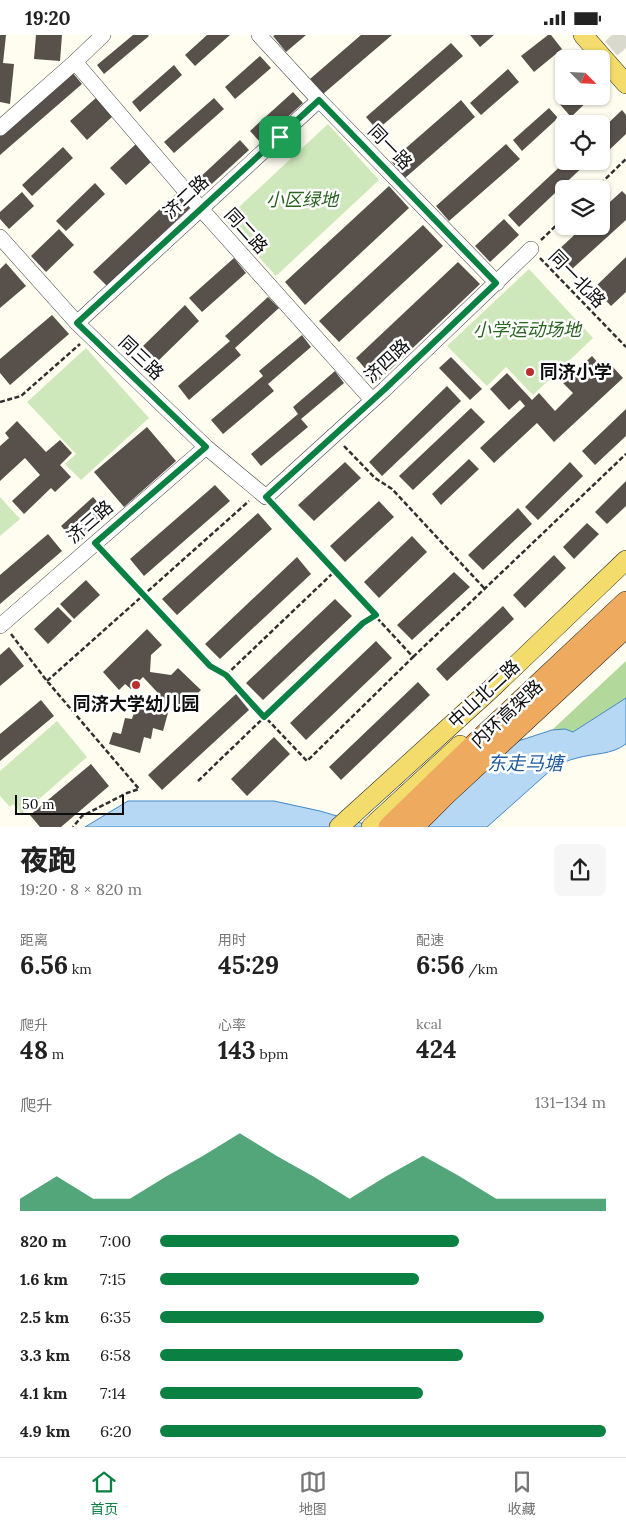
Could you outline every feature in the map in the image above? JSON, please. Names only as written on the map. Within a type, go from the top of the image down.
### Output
[{"type":"highway","name":"内环高架路","points":[[378,825],[477,742],[626,602]]},
{"type":"highway","name":"内环高架路","points":[[413,827],[626,627]]},
{"type":"main road","points":[[583,35],[626,84]]},
{"type":"main road","name":"中山北二路","points":[[340,827],[491,689],[626,560]]},
{"type":"main road","name":"中山北二路","points":[[378,825],[626,591]]},
{"type":"street","points":[[0,128],[75,63],[103,35]]},
{"type":"street","name":"同一路","points":[[259,35],[319,100],[496,283]]},
{"type":"street","name":"同二路","points":[[75,63],[201,209],[372,400]]},
{"type":"street","name":"济二路","points":[[77,323],[319,100]]},
{"type":"street","name":"同三路","points":[[0,237],[77,323],[206,447],[266,497]]},
{"type":"street","name":"济四路","points":[[266,497],[372,400],[531,249]]},
{"type":"street","name":"济三路","points":[[2,624],[206,447]]},
{"type":"path","points":[[604,180],[626,159]]},
{"type":"path","points":[[531,249],[555,226]]},
{"type":"path","name":"同一北路","points":[[531,249],[626,347]]},
{"type":"path","points":[[0,401],[21,396],[90,335]]},
{"type":"path","points":[[334,435],[375,478],[392,489],[485,589]]},
{"type":"path","points":[[95,543],[210,666],[226,675],[307,761],[626,454]]},
{"type":"path","points":[[47,681],[249,501],[266,497],[413,657]]},
{"type":"path","points":[[226,675],[335,571]]},
{"type":"path","points":[[198,781],[363,623],[376,615]]},
{"type":"path","points":[[2,624],[47,681],[139,789],[127,793],[82,816],[73,827]]},
{"type":"green space","name":"小区绿地","points":[[328,124],[379,180],[276,276],[225,220]]},
{"type":"green space","name":"小学运动场地","points":[[529,269],[593,338],[533,395],[506,367],[487,386],[447,346]]},
{"type":"green space","points":[[86,348],[149,418],[81,480],[65,464],[76,454],[27,402]]},
{"type":"green space","points":[[0,497],[20,519],[0,536]]},
{"type":"green space","points":[[626,661],[626,698],[573,732],[552,730]]},
{"type":"green space","points":[[57,721],[87,757],[22,814],[13,804],[10,807],[0,796],[0,771]]},
{"type":"water","name":"东走马塘","points":[[626,698],[626,744],[620,748],[584,756],[555,767],[487,827],[423,827],[512,743],[552,730],[565,729],[573,732]]},
{"type":"water","points":[[128,801],[274,801],[320,811],[374,827],[85,827]]},
{"type":"building","points":[[0,35],[6,35],[3,63],[14,64],[10,104],[0,102]]},
{"type":"building","points":[[36,35],[62,35],[60,61],[34,59]]},
{"type":"building","points":[[133,35],[149,36],[104,74],[97,65]]},
{"type":"building","points":[[207,35],[230,35],[195,66],[185,55]]},
{"type":"building","points":[[306,35],[286,52],[273,36]]},
{"type":"building","points":[[361,35],[392,35],[323,94],[310,79]]},
{"type":"building","points":[[470,35],[494,35],[480,47]]},
{"type":"building","points":[[548,35],[551,35],[562,49],[555,50],[555,55],[534,72],[521,56]]},
{"type":"building","points":[[451,43],[463,56],[377,130],[366,117]]},
{"type":"building","points":[[260,56],[271,68],[235,99],[225,87]]},
{"type":"building","points":[[174,65],[182,75],[140,112],[132,102]]},
{"type":"building","points":[[508,69],[519,82],[481,115],[470,103]]},
{"type":"building","points":[[72,72],[82,84],[0,155],[0,135]]},
{"type":"building","points":[[293,92],[303,103],[260,142],[250,131]]},
{"type":"building","points":[[97,97],[113,116],[87,140],[70,121]]},
{"type":"building","points":[[214,98],[224,109],[174,153],[164,142]]},
{"type":"building","points":[[461,100],[475,117],[405,178],[391,161]]},
{"type":"building","points":[[560,105],[584,105],[573,115],[569,115]]},
{"type":"building","points":[[549,108],[555,115],[555,121],[522,151],[513,140]]},
{"type":"building","points":[[622,110],[626,115],[626,134],[610,149],[610,121]]},
{"type":"building","points":[[240,140],[249,150],[204,191],[196,181]]},
{"type":"building","points":[[136,144],[152,161],[126,185],[110,168]]},
{"type":"building","points":[[506,144],[520,159],[449,221],[436,206]]},
{"type":"building","points":[[63,147],[73,158],[32,196],[22,185]]},
{"type":"building","points":[[556,170],[579,170],[569,180],[555,180],[555,193],[519,227],[508,215]]},
{"type":"building","points":[[95,183],[105,194],[66,231],[56,221]]},
{"type":"building","points":[[389,186],[409,208],[305,305],[285,282]]},
{"type":"building","points":[[622,191],[626,195],[626,220],[610,235],[610,202]]},
{"type":"building","points":[[22,192],[34,206],[9,229],[0,219],[0,212]]},
{"type":"building","points":[[178,192],[191,207],[107,286],[93,272]]},
{"type":"building","points":[[504,219],[519,235],[490,262],[475,246]]},
{"type":"building","points":[[423,225],[443,246],[339,342],[319,321]]},
{"type":"building","points":[[59,229],[74,245],[46,272],[31,256]]},
{"type":"building","points":[[574,235],[609,235],[572,269],[556,252]]},
{"type":"building","points":[[626,257],[626,292],[611,306],[594,288]]},
{"type":"building","points":[[234,258],[246,273],[202,312],[189,298]]},
{"type":"building","points":[[458,262],[480,284],[377,382],[356,358]]},
{"type":"building","points":[[6,263],[26,286],[0,308],[0,269]]},
{"type":"building","points":[[268,297],[279,308],[235,348],[241,355],[189,400],[178,386],[230,341],[225,336]]},
{"type":"building","points":[[185,305],[199,321],[157,362],[143,346]]},
{"type":"building","points":[[52,315],[69,334],[10,385],[0,373],[0,359]]},
{"type":"building","points":[[302,335],[311,347],[268,384],[274,391],[223,434],[211,420],[263,376],[259,371]]},
{"type":"building","points":[[592,356],[606,372],[612,366],[623,378],[554,442],[537,423],[494,463],[480,448],[525,406],[520,400],[509,410],[490,389],[507,373],[532,400],[539,393],[555,411],[573,393],[563,383]]},
{"type":"building","points":[[451,357],[482,389],[470,400],[439,368]]},
{"type":"building","points":[[335,371],[344,383],[301,419],[308,427],[261,466],[251,454],[298,414],[293,407]]},
{"type":"building","points":[[447,386],[461,401],[382,476],[369,462]]},
{"type":"building","points":[[471,408],[485,422],[413,490],[399,476]]},
{"type":"building","points":[[626,409],[626,436],[595,465],[582,451]]},
{"type":"building","points":[[17,421],[46,452],[60,440],[72,453],[60,465],[71,477],[55,492],[51,488],[24,514],[12,501],[40,475],[25,458],[0,481],[0,446],[9,438],[5,433]]},
{"type":"building","points":[[147,427],[176,461],[124,507],[94,472]]},
{"type":"building","points":[[469,459],[479,469],[441,505],[432,494]]},
{"type":"building","points":[[345,462],[361,478],[314,521],[298,505]]},
{"type":"building","points":[[570,462],[583,476],[538,520],[525,507]]},
{"type":"building","points":[[626,481],[626,506],[607,524],[595,512]]},
{"type":"building","points":[[215,485],[230,501],[144,576],[130,559]]},
{"type":"building","points":[[93,497],[109,515],[77,544],[61,526]]},
{"type":"building","points":[[379,501],[394,517],[345,562],[330,546]]},
{"type":"building","points":[[518,508],[532,524],[483,570],[468,555]]},
{"type":"building","points":[[258,513],[272,529],[177,615],[162,599]]},
{"type":"building","points":[[587,523],[599,534],[574,559],[563,547]]},
{"type":"building","points":[[48,534],[62,551],[0,604],[0,575]]},
{"type":"building","points":[[412,536],[427,552],[379,598],[364,582]]},
{"type":"building","points":[[554,555],[566,568],[525,608],[513,595]]},
{"type":"building","points":[[297,557],[311,574],[220,659],[205,644]]},
{"type":"building","points":[[454,572],[470,587],[412,640],[397,625]]},
{"type":"building","points":[[86,580],[100,595],[74,619],[60,604]]},
{"type":"building","points":[[335,599],[352,616],[263,700],[246,683]]},
{"type":"building","points":[[503,606],[514,619],[447,681],[436,669]]},
{"type":"building","points":[[58,607],[72,621],[48,644],[34,629]]},
{"type":"building","points":[[147,629],[162,645],[151,655],[150,672],[171,675],[178,668],[201,690],[180,711],[171,702],[163,731],[153,728],[151,739],[144,737],[140,753],[109,744],[113,732],[121,734],[125,718],[132,719],[136,706],[144,708],[146,700],[156,702],[158,693],[143,677],[131,689],[125,684],[119,690],[103,672]]},
{"type":"building","points":[[376,641],[392,658],[306,740],[290,723]]},
{"type":"building","points":[[9,647],[24,666],[0,686],[0,655]]},
{"type":"building","points":[[418,682],[430,695],[341,780],[329,767]]},
{"type":"building","points":[[236,694],[249,710],[162,790],[148,775]]},
{"type":"building","points":[[41,700],[54,716],[0,761],[0,734]]},
{"type":"building","points":[[274,737],[290,754],[247,796],[231,779]]},
{"type":"building","points":[[91,764],[109,786],[61,827],[40,827],[30,815]]},
{"type":"tunnel","points":[[612,35],[626,51]]},
{"type":"place","name":"同济小学","points":[[530,372]]},
{"type":"place","name":"同济大学幼儿园","points":[[136,685]]},
{"type":"route","points":[[319,100],[496,283],[385,389],[266,497],[376,615],[363,623],[264,717],[226,675],[210,666],[95,543],[206,447],[77,323],[280,137],[319,100]]}]
